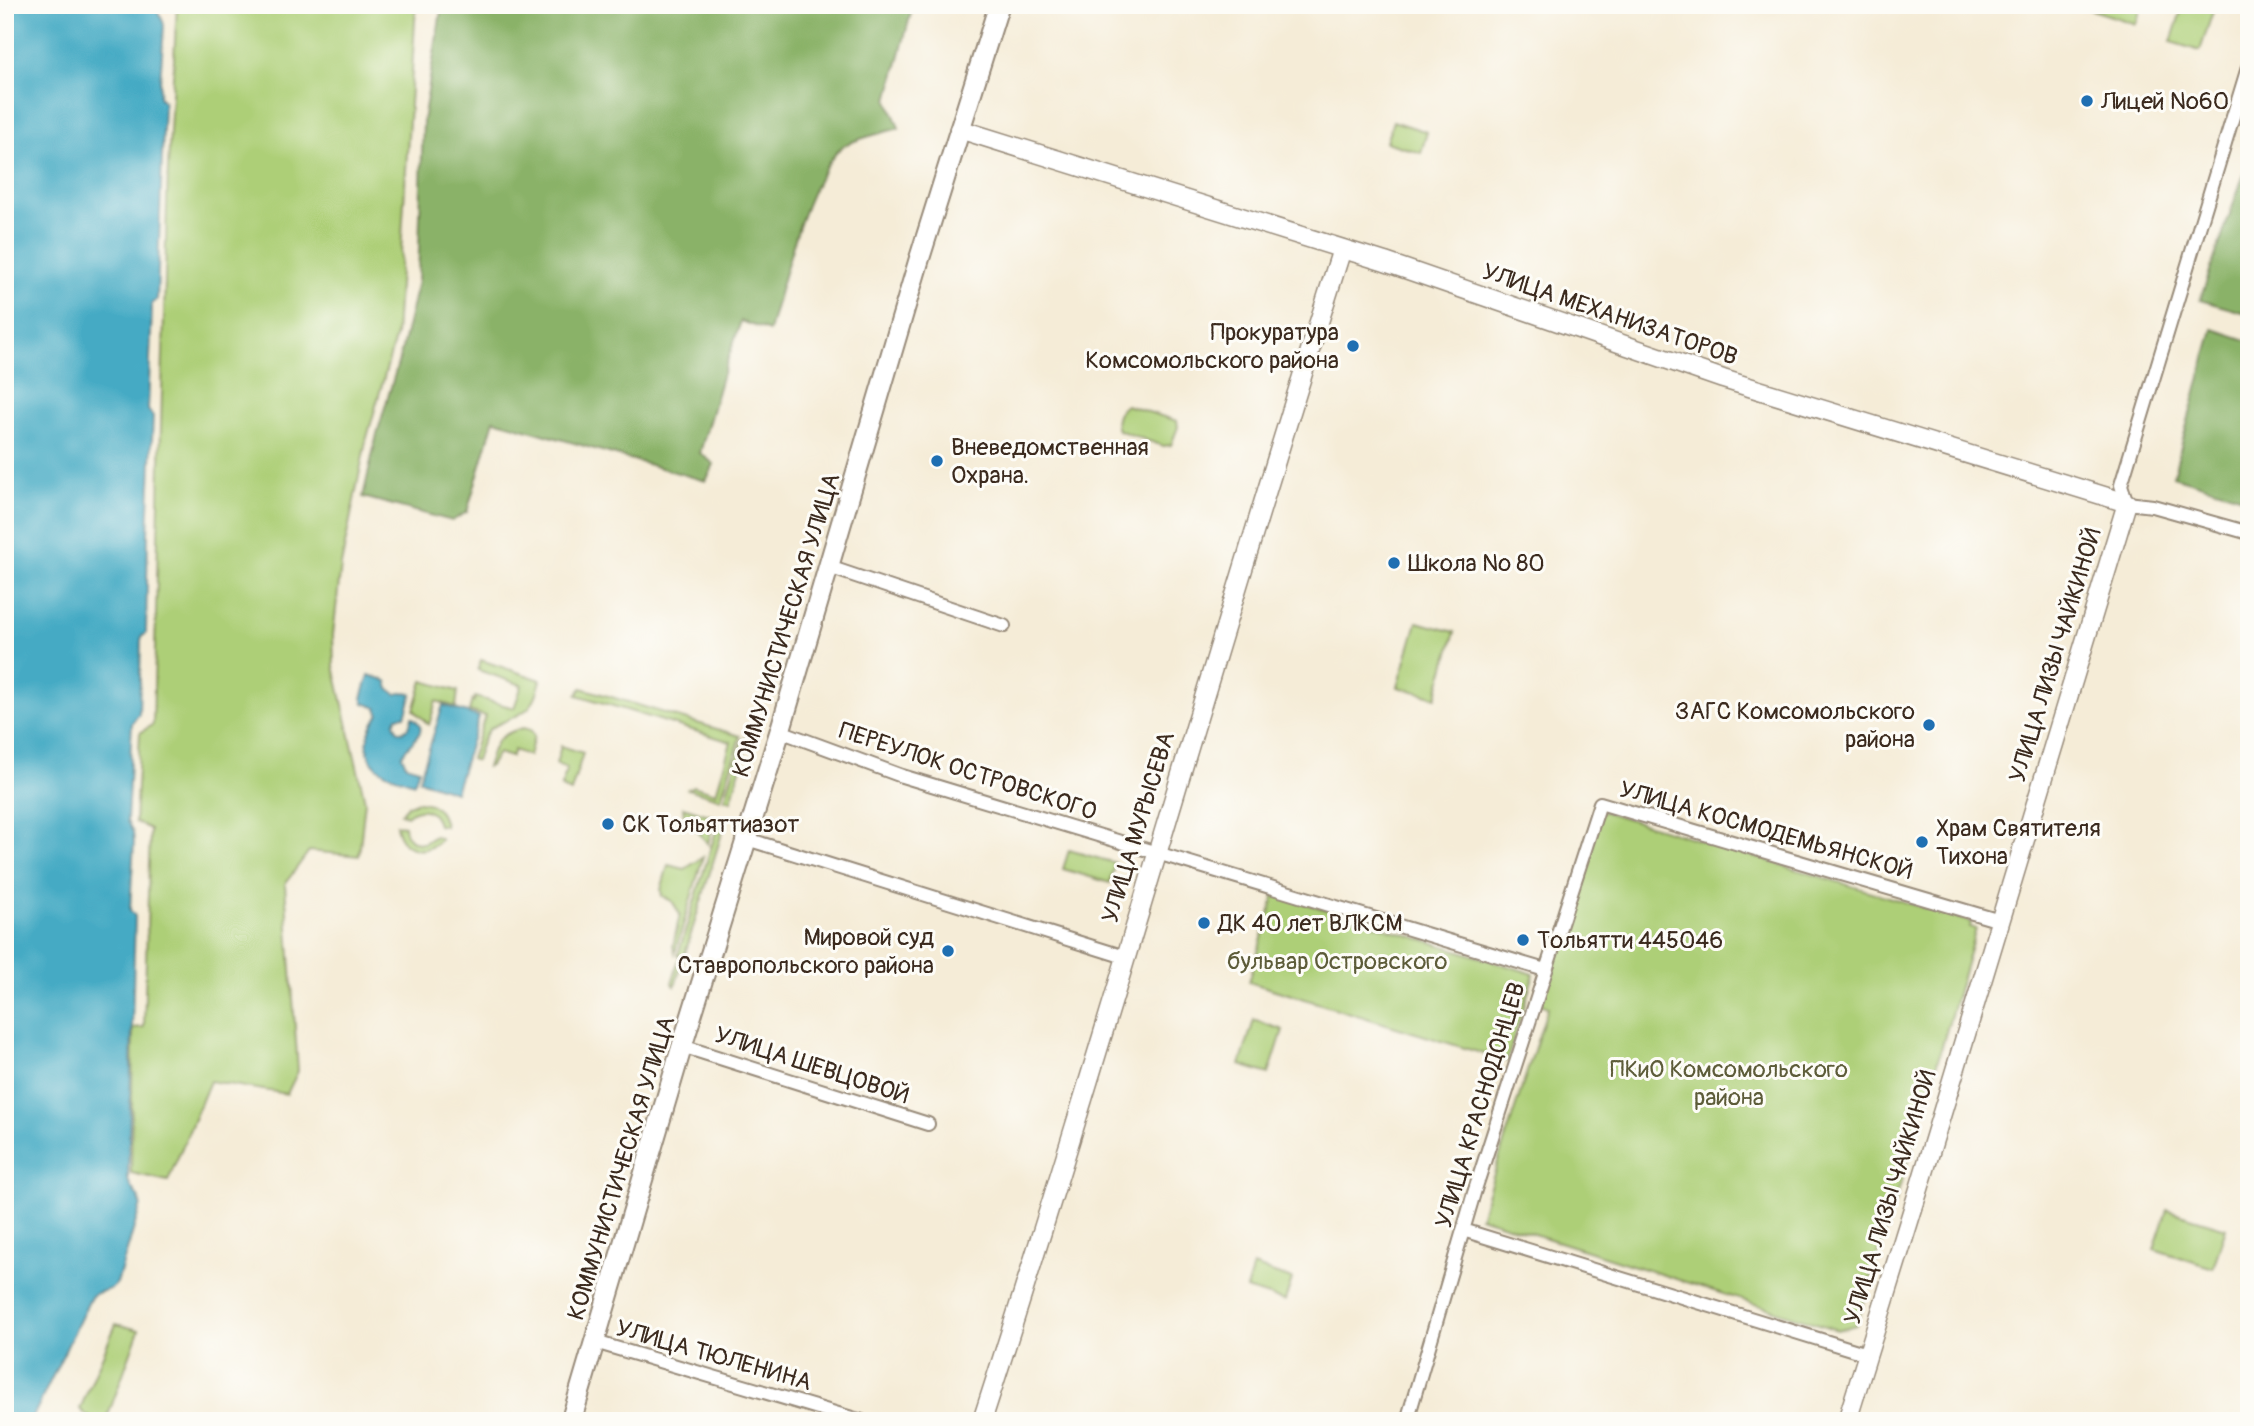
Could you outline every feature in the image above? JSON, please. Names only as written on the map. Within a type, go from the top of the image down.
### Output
[{"type":"main road","name":"КОММУНИСТИЧЕСКАЯ УЛИЦА","points":[[571,1421],[682,1046],[999,5]]},
{"type":"main road","name":"УЛИЦА МЕХАНИЗАТОРОВ","points":[[960,129],[1342,248],[1717,377],[2127,503]]},
{"type":"main road","name":"УЛИЦА МУРЫСЕВА","points":[[982,1421],[1342,248]]},
{"type":"main road","name":"УЛИЦА ЛИЗЫ ЧАЙКИНОЙ","points":[[1847,1421],[2127,503]]},
{"type":"street","name":"УЛИЦА ЛИЗЫ ЧАЙКИНОЙ","points":[[2127,503],[2121,485],[2249,64]]},
{"type":"street","name":"УЛИЦА МЕХАНИЗАТОРОВ","points":[[2127,503],[2153,506],[2249,534]]},
{"type":"street","points":[[829,567],[1004,626]]},
{"type":"street","name":"ПЕРЕУЛОК ОСТРОВСКОГО","points":[[780,731],[902,776],[1545,970]]},
{"type":"street","name":"УЛИЦА КОСМОДЕМЬЯНСКОЙ","points":[[1600,803],[2000,920]]},
{"type":"street","name":"УЛИЦА КРАСНОДОНЦЕВ","points":[[1407,1421],[1463,1230],[1600,803]]},
{"type":"street","points":[[747,839],[1125,957]]},
{"type":"street","name":"УЛИЦА ШЕВЦОВОЙ","points":[[682,1046],[929,1124]]},
{"type":"street","points":[[1463,1230],[1867,1354]]},
{"type":"street","name":"УЛИЦА ТЮЛЕНИНА","points":[[595,1342],[862,1421]]},
{"type":"green space","points":[[177,5],[416,5],[396,335],[366,441],[341,565],[333,635],[334,666],[365,801],[359,856],[309,851],[285,884],[298,1071],[287,1094],[210,1081],[168,1181],[131,1173],[133,1028],[144,1027],[150,829],[135,822],[140,733],[153,724],[168,167]]},
{"type":"green space","points":[[442,5],[913,5],[888,100],[899,128],[846,144],[829,162],[806,207],[769,331],[741,321],[700,453],[714,464],[706,481],[494,420],[467,512],[452,521],[363,497],[418,281],[423,121]]},
{"type":"green space","points":[[2077,5],[2142,5],[2136,24]]},
{"type":"green space","points":[[2183,5],[2215,5],[2200,51],[2171,42]]},
{"type":"green space","points":[[1393,121],[1427,132],[1421,153],[1386,142]]},
{"type":"green space","points":[[2249,159],[2249,314],[2200,300]]},
{"type":"green space","points":[[2213,329],[2249,341],[2249,499],[2173,476]]},
{"type":"green space","points":[[1126,405],[1177,421],[1178,427],[1171,445],[1163,446],[1118,430],[1118,416]]},
{"type":"green space","points":[[1417,622],[1455,632],[1436,697],[1398,687]]},
{"type":"green space","points":[[481,660],[541,680],[536,697],[529,707],[489,730],[476,761],[471,759],[485,716],[469,711],[472,700],[474,701],[475,697],[514,708],[522,685],[478,670]]},
{"type":"green space","points":[[423,681],[458,691],[456,707],[436,701],[429,725],[414,710]]},
{"type":"green space","points":[[582,688],[740,736],[721,799],[688,789],[693,786],[716,793],[731,742],[577,695]]},
{"type":"green space","points":[[523,728],[531,730],[534,736],[529,756],[514,750],[511,757],[498,753],[487,767],[498,741]]},
{"type":"green space","points":[[749,738],[731,801],[725,799],[742,740]]},
{"type":"green space","points":[[561,746],[583,753],[571,792],[561,788],[567,768],[556,764]]},
{"type":"green space","points":[[416,802],[436,807],[445,826],[438,825],[433,815],[426,810],[407,816],[401,813],[408,805]]},
{"type":"green space","points":[[683,807],[715,817],[708,844],[696,829],[695,820],[684,815]]},
{"type":"green space","name":"ПКиО Комсомольского района","points":[[1602,811],[1971,922],[1970,927],[1976,929],[1917,1132],[1856,1325],[1837,1330],[1480,1217],[1548,1007],[1540,1004]]},
{"type":"green space","points":[[720,818],[726,820],[675,986],[672,983],[680,956],[678,955]]},
{"type":"green space","points":[[396,825],[404,826],[408,837],[416,842],[424,843],[435,836],[441,839],[428,848],[414,848],[402,840]]},
{"type":"green space","points":[[1069,850],[1115,863],[1110,883],[1063,869]]},
{"type":"green space","points":[[703,857],[675,953],[673,946],[680,914],[672,901],[662,896],[661,890],[668,865],[685,869]]},
{"type":"green space","name":"бульвар Островского","points":[[1275,894],[1534,974],[1507,1061],[1249,982]]},
{"type":"green space","points":[[1254,1020],[1283,1030],[1269,1074],[1240,1065]]},
{"type":"green space","points":[[2167,1210],[2226,1228],[2213,1268],[2154,1249]]},
{"type":"green space","points":[[1253,1266],[1292,1279],[1285,1301],[1246,1289]]},
{"type":"green space","points":[[116,1324],[139,1330],[106,1421],[98,1421],[80,1409]]},
{"type":"water","points":[[5,5],[156,5],[164,26],[159,97],[164,102],[157,300],[152,303],[148,410],[153,416],[146,634],[141,640],[139,714],[132,723],[127,821],[133,832],[134,842],[130,910],[135,916],[128,1179],[141,1205],[117,1283],[91,1297],[31,1421],[5,1421]]},
{"type":"water","points":[[369,675],[387,681],[389,689],[396,694],[412,694],[405,716],[397,717],[394,723],[397,730],[402,732],[409,727],[412,717],[420,727],[417,737],[402,756],[406,765],[419,769],[414,783],[386,773],[372,762],[367,745],[371,727],[379,713],[377,708],[364,703],[362,698]]},
{"type":"water","points":[[443,705],[479,717],[455,792],[419,780]]},
{"type":"place","name":"Лицей №60","points":[[2087,101]]},
{"type":"place","name":"Прокуратура Комсомольского района","points":[[1353,346]]},
{"type":"place","name":"Вневедомственная Охрана.","points":[[937,461]]},
{"type":"place","name":"Школа № 80","points":[[1394,563]]},
{"type":"place","name":"ЗАГС Комсомольского района","points":[[1929,725]]},
{"type":"place","name":"СК Тольяттиазот","points":[[608,824]]},
{"type":"place","name":"Храм Святителя Тихона","points":[[1922,842]]},
{"type":"place","name":"ДК 40 лет ВЛКСМ","points":[[1204,923]]},
{"type":"place","name":"Тольятти 445046","points":[[1523,940]]},
{"type":"place","name":"Мировой суд Ставропольского района","points":[[948,951]]}]
